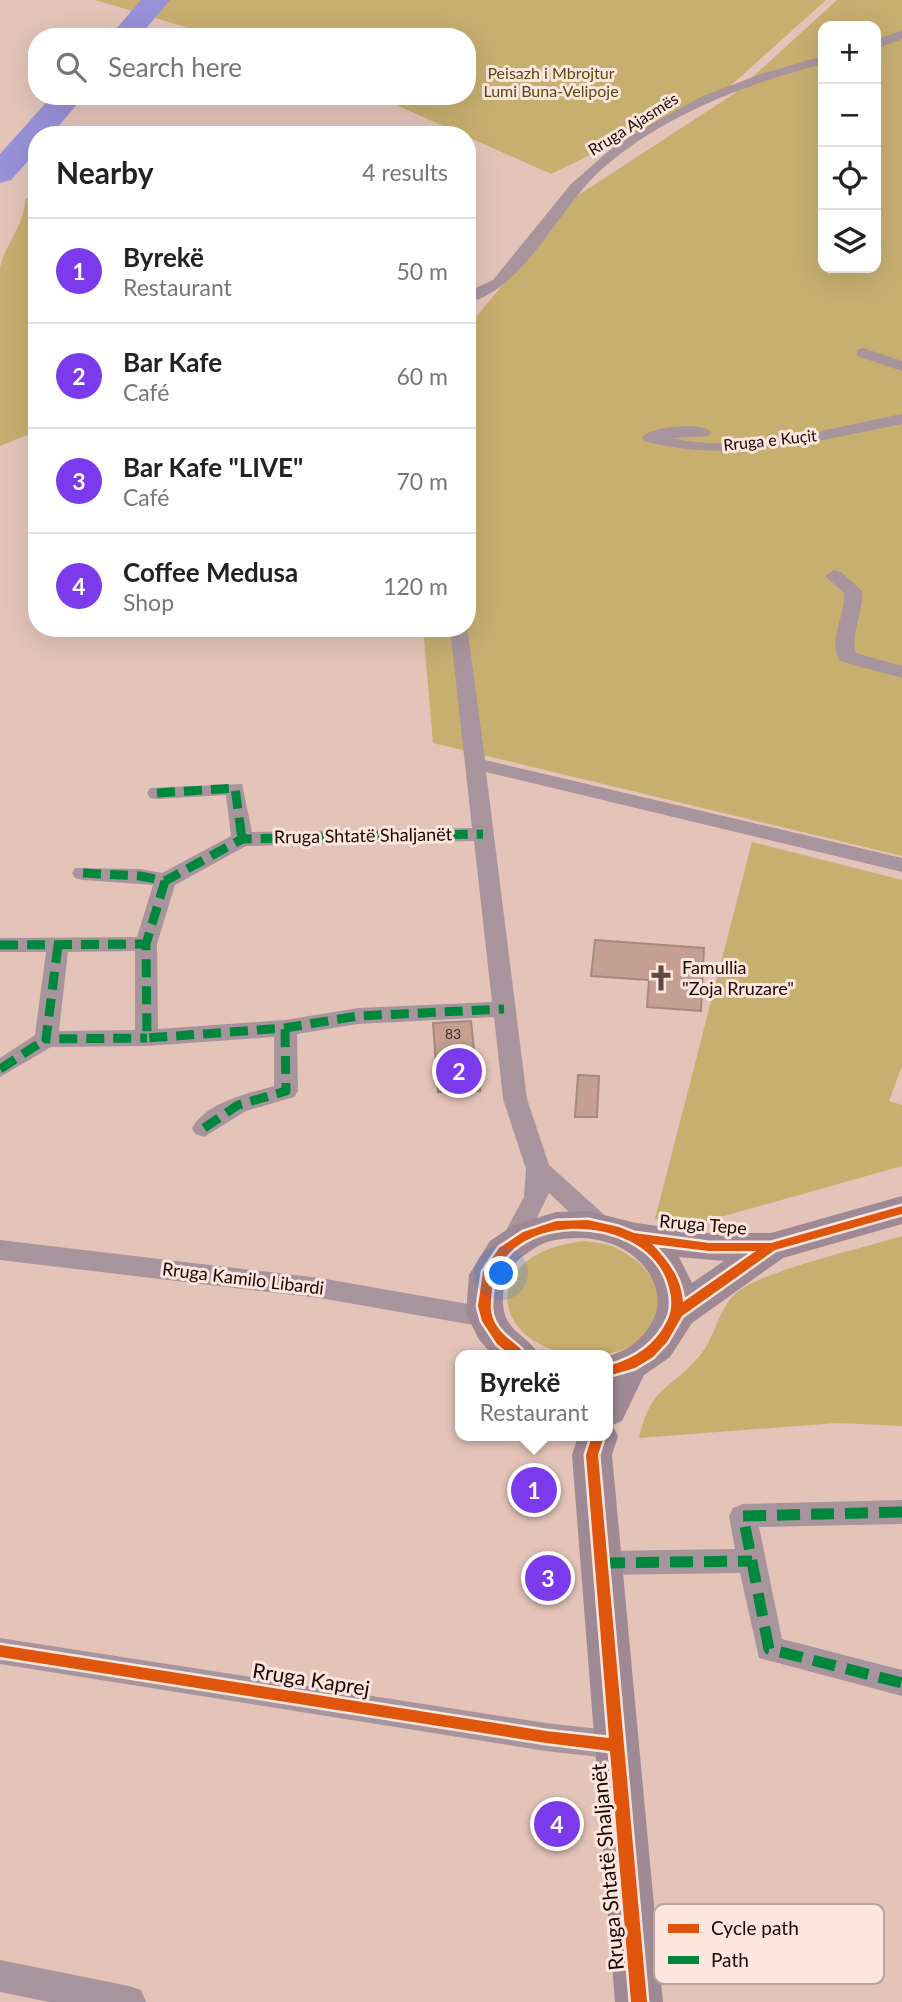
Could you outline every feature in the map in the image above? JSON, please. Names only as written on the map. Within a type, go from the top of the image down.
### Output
[{"type":"main road","name":"Rruga Tepe","points":[[512,1242],[538,1230],[568,1224],[709,1247],[771,1247],[902,1210]]},
{"type":"main road","points":[[613,1388],[618,1369],[662,1344],[677,1313],[675,1283],[659,1257],[616,1231]]},
{"type":"main road","points":[[511,1350],[506,1347],[485,1317],[482,1288],[493,1261],[512,1242]]},
{"type":"main road","name":"Rruga Tepe","points":[[677,1313],[771,1247]]},
{"type":"main road","name":"Rruga Shtatë Shaljanët","points":[[590,1442],[639,2002]]},
{"type":"street","points":[[881,43],[902,34]]},
{"type":"street","name":"Rruga Ajasmës","points":[[476,294],[498,283],[507,274],[600,162],[656,126],[697,105],[773,72],[818,62]]},
{"type":"street","points":[[863,353],[902,366]]},
{"type":"street","name":"Rruga e Kuçit","points":[[703,432],[661,433],[650,437],[661,441],[728,447],[809,437],[902,419]]},
{"type":"street","points":[[834,576],[853,591],[855,601],[846,626],[843,648],[847,657],[902,672]]},
{"type":"street","points":[[460,637],[515,1098],[538,1169],[536,1197],[512,1242]]},
{"type":"street","points":[[477,764],[902,865]]},
{"type":"street","points":[[157,793],[235,788],[242,839]]},
{"type":"street","name":"Rruga Shtatë Shaljanët","points":[[165,881],[242,839],[483,834]]},
{"type":"street","points":[[83,873],[140,876],[165,881],[146,944],[147,1038]]},
{"type":"street","points":[[0,945],[146,944]]},
{"type":"street","points":[[46,1039],[58,945]]},
{"type":"street","points":[[0,1069],[46,1039],[147,1038],[285,1028],[358,1016],[504,1009]]},
{"type":"street","points":[[204,1128],[238,1105],[286,1091],[285,1028]]},
{"type":"street","points":[[538,1169],[616,1231]]},
{"type":"street","name":"Rruga Kamilo Libardi","points":[[0,1250],[320,1288],[485,1317]]},
{"type":"street","points":[[902,1512],[743,1516],[769,1649],[902,1684]]},
{"type":"street","points":[[602,1563],[752,1561]]},
{"type":"street","name":"Rruga Kaprej","points":[[0,1651],[546,1737],[617,1745]]},
{"type":"street","points":[[0,1976],[129,2002]]},
{"type":"green space","name":"Peisazh i Mbrojtur Lumi Buna-Velipoje","points":[[95,0],[826,0],[728,88],[551,174],[476,141],[476,126],[443,126],[396,105],[476,105],[476,28],[189,28]]},
{"type":"green space","points":[[837,0],[902,0],[902,856],[433,743],[424,637],[476,637],[476,317],[574,198],[735,93]]},
{"type":"green space","points":[[28,198],[28,435],[0,446],[0,267],[22,217],[25,199]]},
{"type":"green space","points":[[752,842],[902,880],[902,1066],[889,1101],[902,1105],[902,1166],[710,1220],[691,1223],[655,1219]]},
{"type":"green space","points":[[902,1236],[902,1426],[837,1423],[639,1438],[644,1420],[656,1397],[701,1354],[724,1308],[735,1294],[765,1277],[788,1269]]},
{"type":"green space","points":[[585,1241],[609,1245],[640,1264],[655,1286],[658,1298],[653,1323],[643,1336],[631,1345],[613,1352],[554,1350],[531,1339],[515,1322],[508,1302],[511,1282],[524,1263],[549,1249]]},
{"type":"building","name":"Famullia \"Zoja Rruzare\"","points":[[595,940],[704,948],[701,1011],[647,1007],[649,980],[591,976]]},
{"type":"building","points":[[471,1021],[475,1059],[480,1059],[480,1091],[438,1092],[433,1023]]},
{"type":"building","points":[[578,1075],[599,1076],[597,1117],[575,1117]]},
{"type":"waterway","points":[[131,28],[156,0]]},
{"type":"waterway","points":[[42,126],[61,105]]},
{"type":"waterway","points":[[0,173],[28,142]]},
{"type":"marked path","points":[[157,793],[235,788],[242,839]]},
{"type":"marked path","points":[[83,873],[140,876],[165,881],[242,839],[483,834]]},
{"type":"marked path","points":[[165,881],[146,944],[147,1038],[285,1028],[358,1016],[504,1009]]},
{"type":"marked path","points":[[0,945],[146,944]]},
{"type":"marked path","points":[[58,945],[46,1039],[147,1038]]},
{"type":"marked path","points":[[204,1128],[238,1105],[286,1091],[285,1028]]},
{"type":"marked path","points":[[0,1069],[46,1039]]},
{"type":"marked path","points":[[902,1512],[743,1516],[769,1649],[902,1683]]},
{"type":"marked path","points":[[602,1563],[752,1561]]},
{"type":"cycle path","points":[[677,1313],[771,1247],[902,1210]]},
{"type":"cycle path","points":[[513,1350],[501,1340],[485,1313],[488,1275],[503,1251],[527,1235],[556,1226],[588,1224],[619,1231],[646,1245],[666,1267],[677,1299],[675,1318],[656,1347],[631,1364],[613,1370]]},
{"type":"cycle path","points":[[636,1237],[709,1247],[771,1247]]},
{"type":"cycle path","points":[[596,1441],[592,1455],[639,2002]]},
{"type":"cycle path","points":[[0,1651],[546,1737],[617,1745]]},
{"type":"place","name":"Famullia \"Zoja Rruzare\"","points":[[661,978]]},
{"type":"place","name":"Bar Kafe","points":[[459,1071]]},
{"type":"place","name":"Byrekë","points":[[534,1490]]},
{"type":"place","name":"Bar Kafe \"LIVE\"","points":[[548,1578]]},
{"type":"place","name":"Coffee Medusa","points":[[557,1824]]}]
